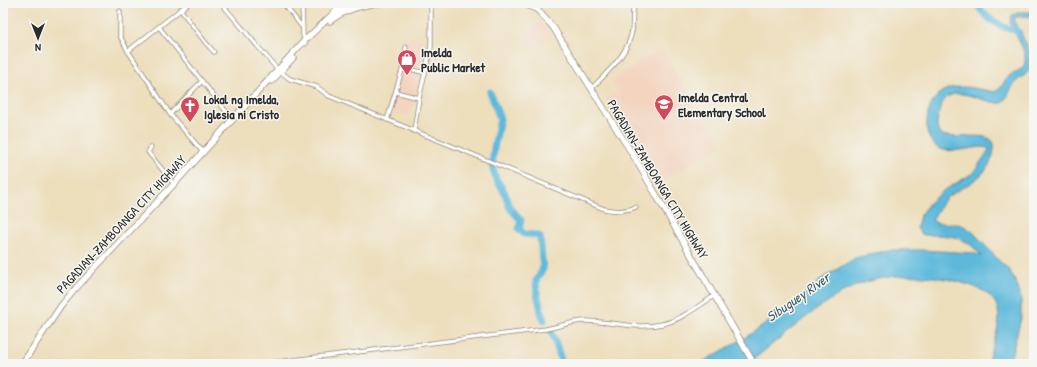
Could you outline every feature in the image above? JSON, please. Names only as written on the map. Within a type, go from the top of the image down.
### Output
[{"type":"highway","name":"PAGADIAN-ZAMBOANGA CITY HIGHWAY","points":[[22,364],[61,306],[76,288],[279,71],[304,42],[335,12],[356,3]]},
{"type":"highway","name":"PAGADIAN-ZAMBOANGA CITY HIGHWAY","points":[[304,42],[332,19],[342,13],[366,4],[379,3]]},
{"type":"highway","name":"PAGADIAN-ZAMBOANGA CITY HIGHWAY","points":[[523,3],[538,10]]},
{"type":"highway","name":"PAGADIAN-ZAMBOANGA CITY HIGHWAY","points":[[531,3],[553,27],[592,89],[656,194],[733,330],[754,364]]},
{"type":"street","points":[[128,52],[189,3]]},
{"type":"street","points":[[221,3],[279,71],[290,79],[317,87],[329,96],[604,209],[618,211],[629,210],[636,207]]},
{"type":"street","points":[[283,3],[302,27]]},
{"type":"street","points":[[302,3],[302,27],[304,42]]},
{"type":"street","points":[[335,12],[336,3]]},
{"type":"street","points":[[414,131],[419,98],[431,47],[431,3]]},
{"type":"street","points":[[592,89],[627,47],[632,30],[634,3]]},
{"type":"street","points":[[180,9],[214,52]]},
{"type":"street","points":[[120,11],[120,36],[128,52],[170,114],[203,152]]},
{"type":"street","points":[[159,27],[233,120]]},
{"type":"street","points":[[387,120],[403,67],[406,47]]},
{"type":"street","points":[[403,67],[426,73]]},
{"type":"street","points":[[170,114],[202,81]]},
{"type":"street","points":[[396,92],[419,98]]},
{"type":"street","points":[[151,147],[148,152],[174,184]]},
{"type":"street","points":[[260,364],[546,329],[584,321],[615,322],[643,327],[664,324],[679,318],[714,296]]},
{"type":"shaded area","points":[[540,20],[552,35],[531,49],[525,38]]},
{"type":"shaded area","name":"Imelda Public Market","points":[[405,36],[427,42],[411,116],[386,110]]},
{"type":"shaded area","name":"Imelda Central Elementary School","points":[[662,49],[721,145],[659,183],[607,98],[618,91],[611,80]]},
{"type":"water","points":[[1020,12],[1034,12],[1034,16],[1016,17],[1014,21],[1027,45],[1031,59],[1028,72],[1014,84],[1006,99],[1002,103],[966,95],[951,95],[944,100],[940,109],[937,124],[939,133],[945,136],[981,136],[989,138],[993,142],[994,149],[992,159],[983,173],[969,184],[946,198],[932,220],[937,223],[957,224],[964,226],[973,232],[1002,264],[1009,269],[1018,287],[1021,301],[1021,319],[1009,364],[987,364],[998,328],[999,317],[997,307],[992,298],[983,291],[954,281],[922,276],[906,276],[874,280],[859,284],[845,291],[817,309],[748,363],[732,365],[699,364],[746,337],[784,312],[823,278],[855,258],[888,250],[973,253],[981,256],[975,249],[963,240],[949,236],[924,235],[920,233],[917,228],[920,215],[930,202],[943,191],[973,173],[989,150],[988,148],[982,147],[955,150],[940,149],[933,144],[929,137],[927,120],[932,103],[943,91],[955,87],[961,87],[994,92],[1001,87],[1009,76],[1022,68],[1025,64],[1024,52],[1010,22],[1012,15]]},
{"type":"waterway","points":[[977,3],[982,11],[996,23],[1016,30],[1019,33]]},
{"type":"waterway","points":[[490,92],[500,119],[492,166],[496,179],[504,191],[510,208],[521,220],[519,229],[524,234],[536,235],[540,237],[543,269],[536,281],[537,293],[544,320]]},
{"type":"waterway","points":[[551,332],[562,364]]},
{"type":"place","name":"Imelda Public Market","points":[[407,76]]},
{"type":"place","name":"Imelda Central Elementary School","points":[[664,121]]},
{"type":"place","name":"Lokal ng Imelda, Iglesia ni Cristo","points":[[190,123]]},
{"type":"water label","name":"Sibuguey River","points":[[798,297]]}]
